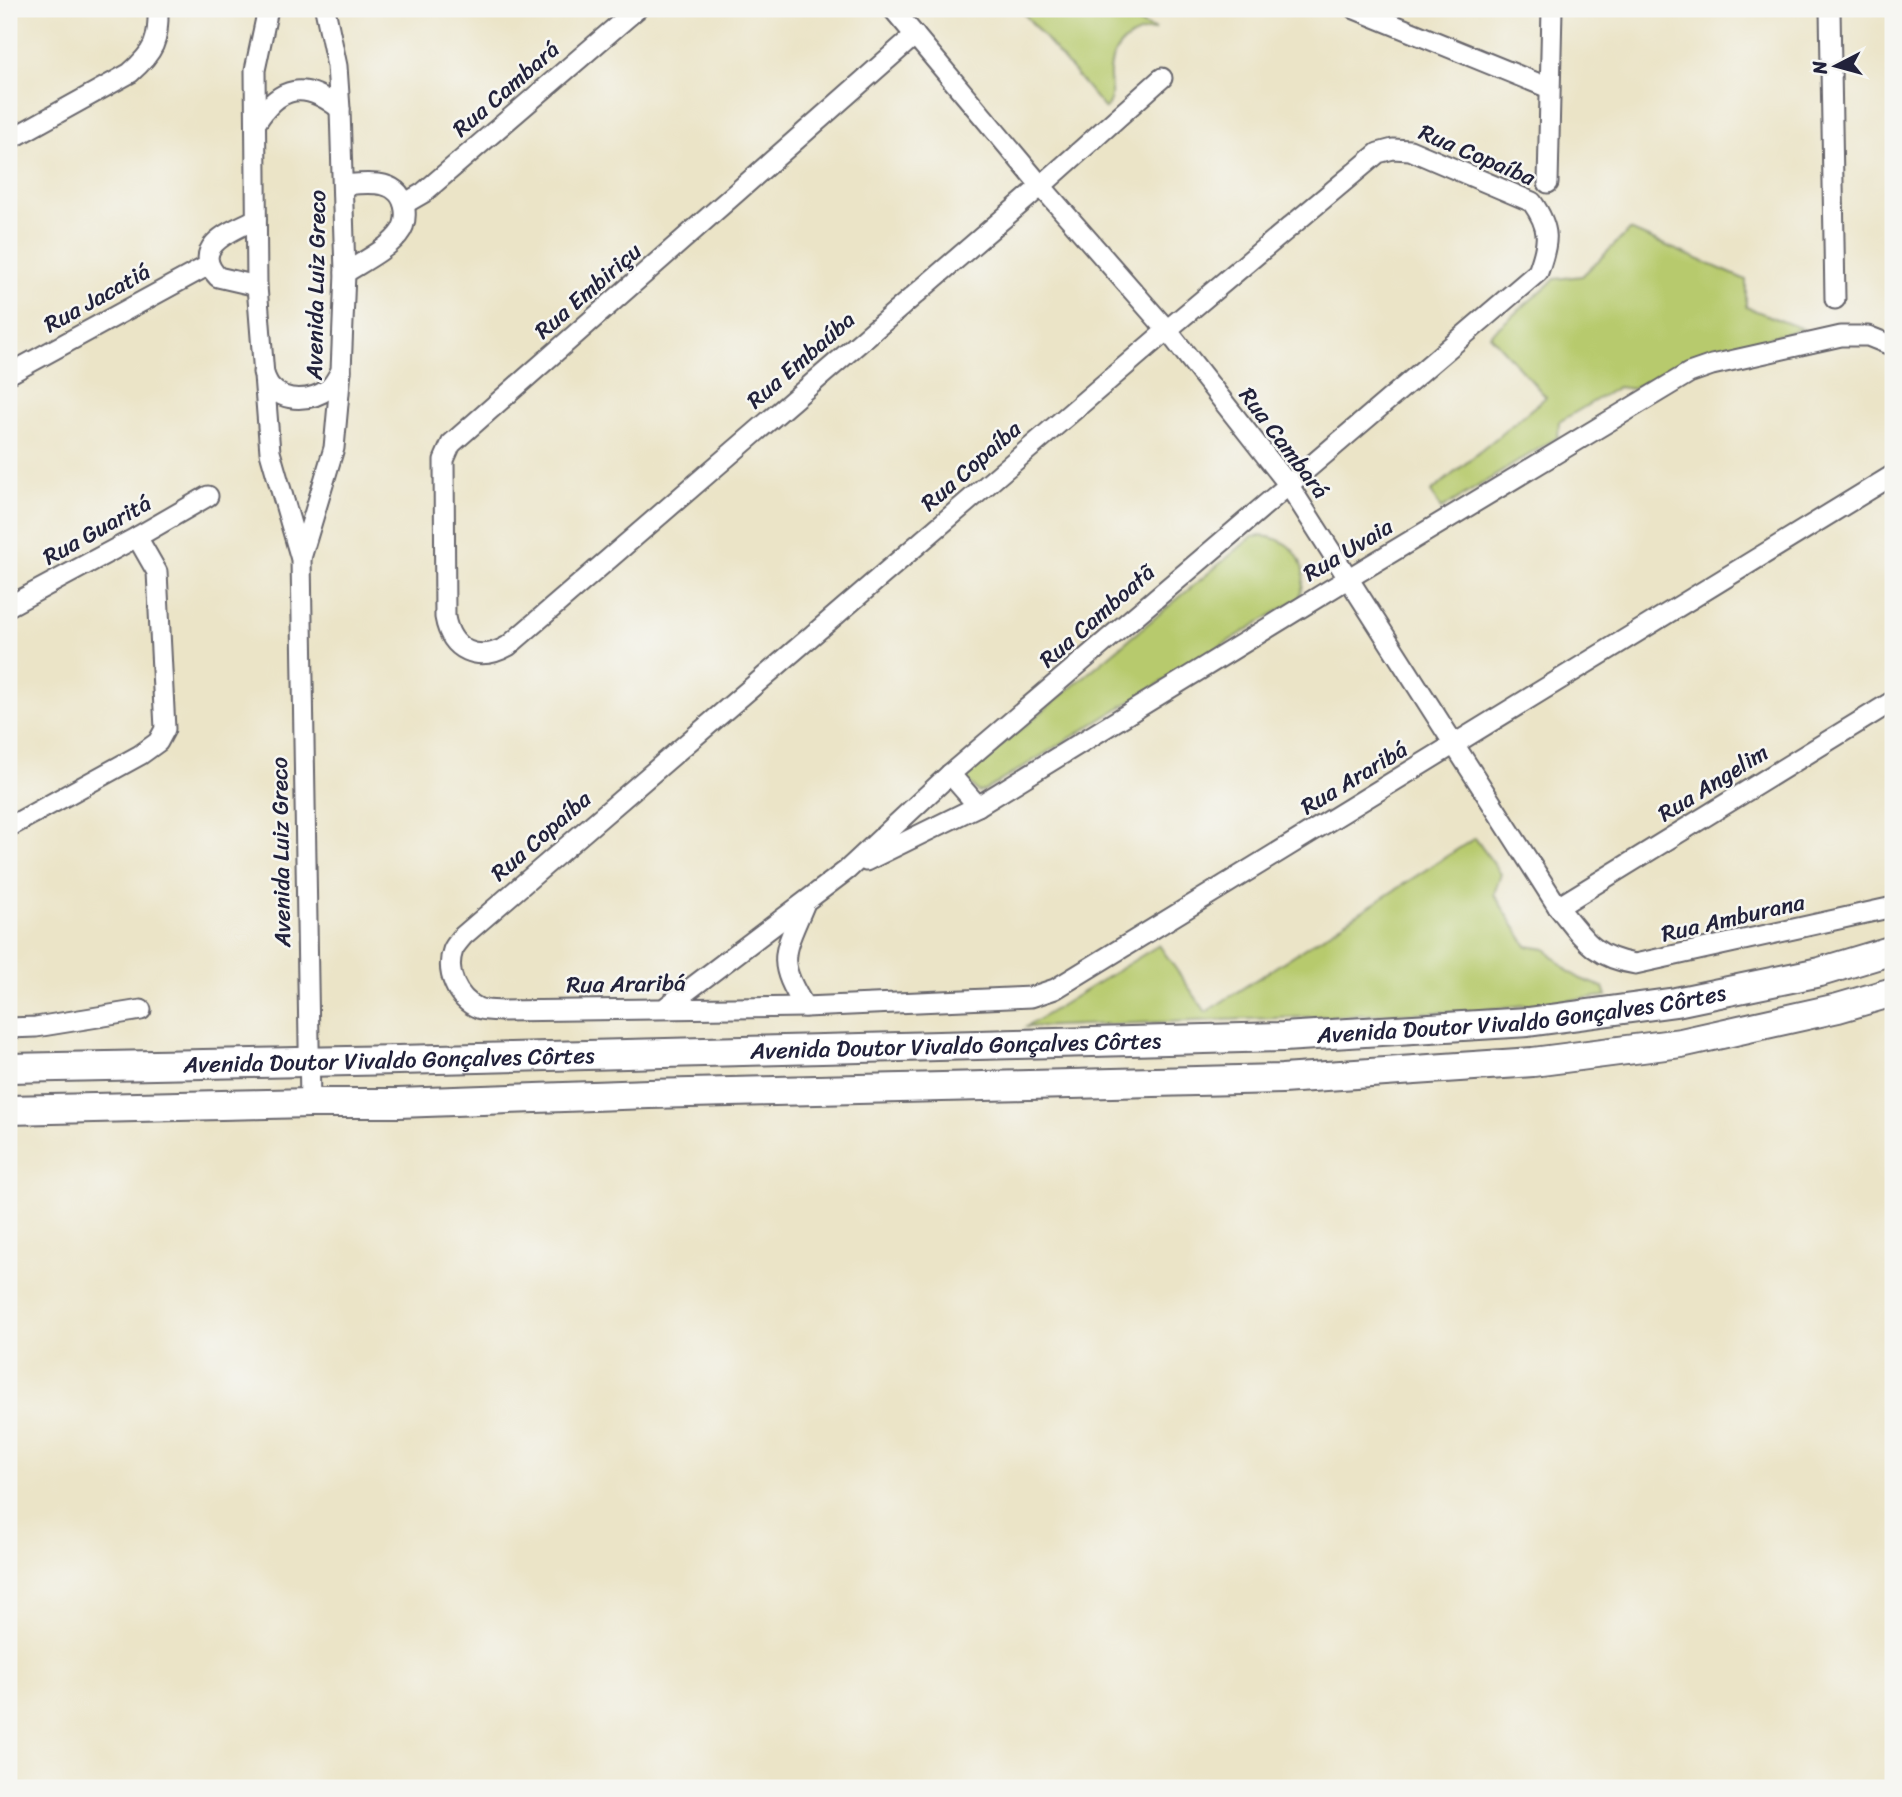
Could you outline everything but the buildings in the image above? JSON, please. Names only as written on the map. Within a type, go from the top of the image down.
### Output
[{"type":"main road","name":"Avenida Doutor Vivaldo Gonçalves Côrtes","points":[[9,1068],[1283,1037],[1528,1022],[1676,1002],[1819,972],[1893,950]]},
{"type":"main road","name":"Avenida Doutor Vivaldo Gonçalves Côrtes","points":[[9,1110],[398,1103],[635,1094],[1282,1079],[1533,1062],[1681,1043],[1838,1008],[1893,992]]},
{"type":"street","points":[[9,139],[130,73],[147,58],[159,32],[158,9]]},
{"type":"street","name":"Avenida Luiz Greco","points":[[268,9],[255,70],[257,286],[270,452],[301,559],[310,1103]]},
{"type":"street","name":"Avenida Luiz Greco","points":[[301,559],[334,448],[341,371],[345,273],[340,109],[337,66],[325,9]]},
{"type":"street","name":"Rua Cambará","points":[[404,204],[423,193],[637,9]]},
{"type":"street","name":"Rua Cambará","points":[[893,9],[1041,186],[1167,330],[1288,484],[1453,746],[1558,907],[1587,943]]},
{"type":"street","points":[[1355,9],[1392,17],[1549,88]]},
{"type":"street","points":[[1548,183],[1552,9]]},
{"type":"street","points":[[1830,9],[1835,299]]},
{"type":"street","name":"Rua Embiriçu","points":[[462,648],[453,640],[445,617],[444,460],[451,444],[915,35]]},
{"type":"street","name":"Rua Embaúba","points":[[462,648],[485,654],[508,646],[1041,186],[1162,78]]},
{"type":"street","points":[[256,123],[272,101],[287,92],[302,89],[328,99],[340,109]]},
{"type":"street","name":"Rua Copaíba","points":[[453,979],[453,950],[463,936],[1167,330],[1378,153],[1394,149],[1410,150],[1532,202],[1542,216],[1547,232],[1547,249]]},
{"type":"street","points":[[343,185],[373,182],[383,184],[400,195],[406,214],[401,232],[394,240],[345,273]]},
{"type":"street","points":[[256,219],[227,233],[214,243],[208,257],[209,265],[218,277],[257,286]]},
{"type":"street","name":"Rua Camboatã","points":[[666,1007],[847,870],[950,774],[1538,272],[1547,249]]},
{"type":"street","name":"Rua Jacatiá","points":[[9,374],[209,265]]},
{"type":"street","name":"Rua Uvaia","points":[[847,870],[978,806],[1689,373],[1712,365],[1841,336],[1868,336],[1893,346]]},
{"type":"street","points":[[262,371],[271,387],[285,396],[297,399],[319,395],[331,388],[341,371]]},
{"type":"street","name":"Rua Araribá","points":[[453,979],[467,1001],[481,1009],[500,1011],[805,1007],[1031,997],[1055,989],[1893,475]]},
{"type":"street","name":"Rua Guaritá","points":[[9,607],[208,496]]},
{"type":"street","points":[[9,827],[140,755],[158,742],[165,729],[157,572],[137,537]]},
{"type":"street","name":"Rua Angelim","points":[[1558,907],[1893,701]]},
{"type":"street","points":[[950,774],[978,806]]},
{"type":"street","points":[[804,904],[784,953],[790,984],[805,1007]]},
{"type":"street","name":"Rua Amburana","points":[[1587,943],[1602,954],[1635,964],[1893,906]]},
{"type":"street","points":[[9,1028],[36,1027],[141,1010]]},
{"type":"green space","points":[[1020,9],[1105,9],[1156,30],[1139,33],[1119,47],[1112,62],[1111,95],[1105,109]]},
{"type":"green space","points":[[1630,230],[1746,280],[1746,307],[1803,329],[1688,358],[1633,389],[1618,387],[1559,422],[1558,437],[1441,509],[1431,492],[1546,397],[1490,335],[1555,279],[1582,276]]},
{"type":"green space","points":[[1261,536],[1283,543],[1298,556],[1303,576],[1299,598],[984,791],[978,792],[966,779],[967,774],[1252,537]]},
{"type":"green space","points":[[1475,838],[1501,874],[1494,894],[1527,946],[1546,949],[1568,971],[1603,987],[1606,996],[1473,1011],[1026,1027],[1159,945],[1206,1012]]}]
